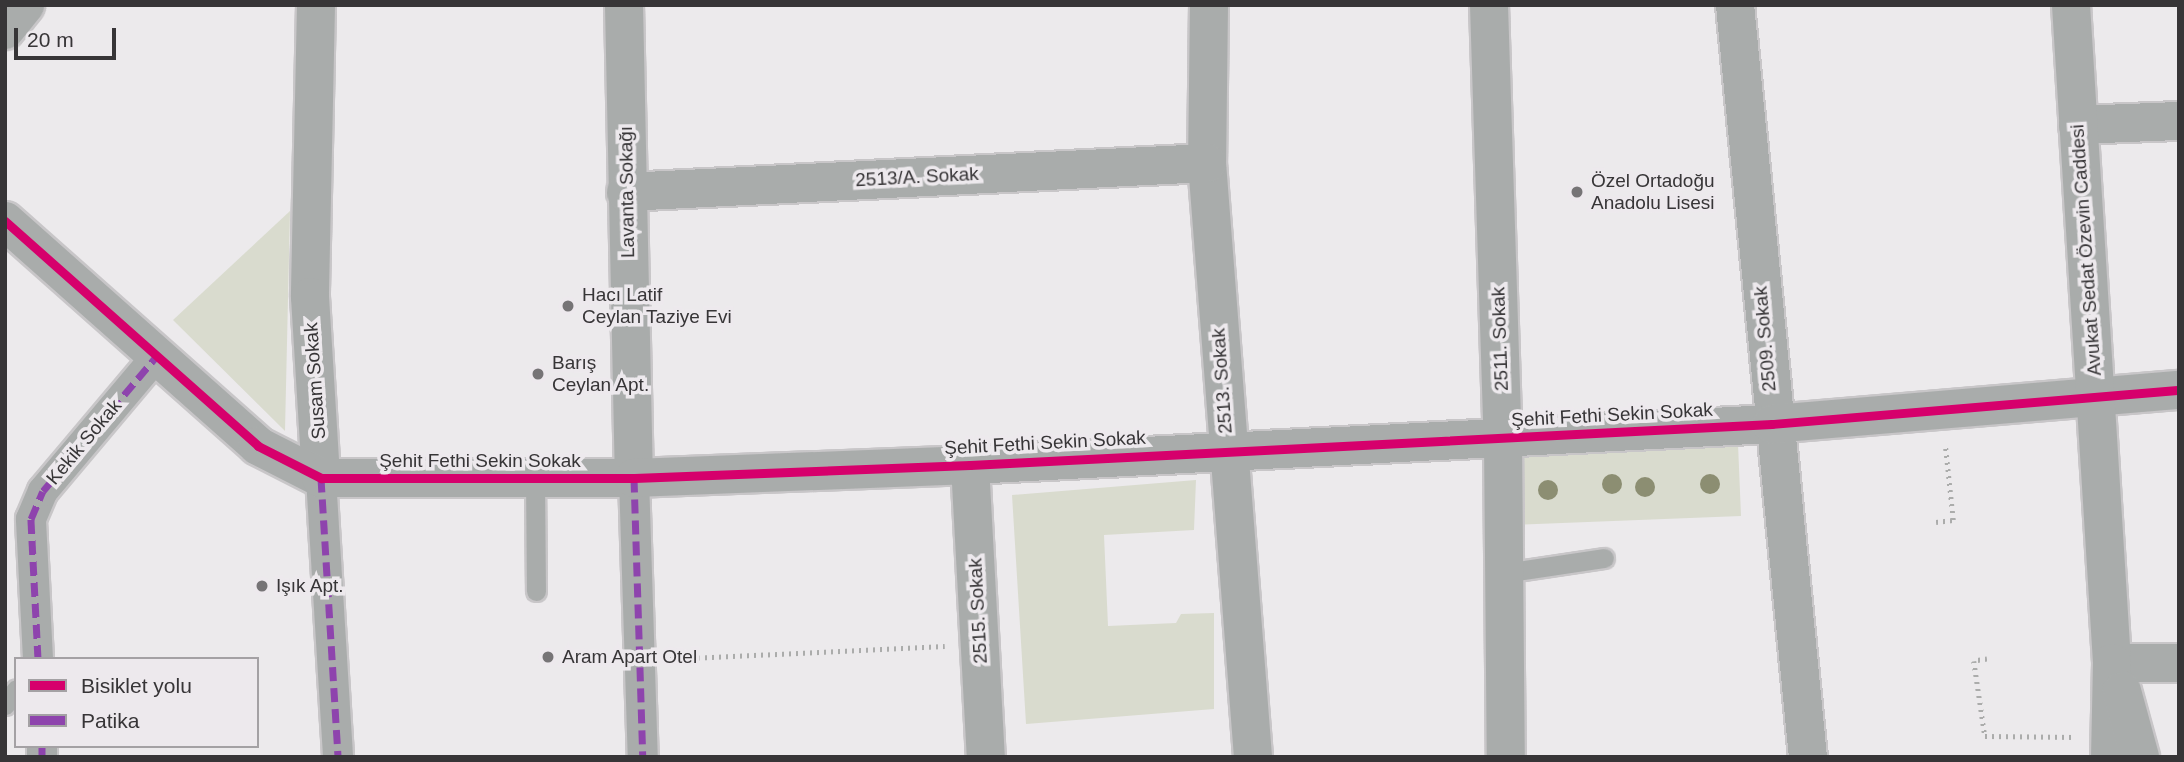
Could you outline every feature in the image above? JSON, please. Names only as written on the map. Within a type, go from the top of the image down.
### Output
[{"type":"street","points":[[5,30],[25,5]]},
{"type":"street","name":"Susam Sokak","points":[[316,5],[310,297],[338,757]]},
{"type":"street","name":"Lavanta Sokağı","points":[[624,5],[626,192],[643,757]]},
{"type":"street","name":"2513. Sokak","points":[[1209,5],[1208,163],[1227,451],[1252,757]]},
{"type":"street","name":"2511. Sokak","points":[[1489,5],[1503,439],[1506,757]]},
{"type":"street","name":"2509. Sokak","points":[[1735,5],[1772,424],[1808,757]]},
{"type":"street","name":"Avukat Sedat Özevin Caddesi","points":[[2071,5],[2112,663]]},
{"type":"street","points":[[2078,125],[2179,121]]},
{"type":"street","name":"2513/A. Sokak","points":[[626,192],[1208,163]]},
{"type":"street","name":"Şehit Fethi Sekin Sokak","points":[[5,221],[155,358],[258,446],[321,478],[634,478],[970,465],[1772,424],[2179,390]]},
{"type":"street","name":"Kekik Sokak","points":[[36,656],[31,519],[43,491],[155,358]]},
{"type":"street","name":"2515. Sokak","points":[[970,465],[986,757]]},
{"type":"street","points":[[2112,663],[2179,663]]},
{"type":"street","points":[[2098,747],[2112,663]]},
{"type":"street","points":[[2112,663],[2140,757]]},
{"type":"lane","points":[[535,478],[536,591]]},
{"type":"lane","points":[[1504,573],[1604,558]]},
{"type":"path","points":[[1936,522],[1953,520],[1941,409]]},
{"type":"path","points":[[640,661],[980,644]]},
{"type":"path","points":[[1987,659],[1974,661],[1985,736],[2098,747]]},
{"type":"shaded area","points":[[290,211],[285,431],[173,320]]},
{"type":"shaded area","points":[[1738,444],[1741,516],[1513,525],[1512,453]]},
{"type":"shaded area","points":[[1196,480],[1194,530],[1104,535],[1108,626],[1176,623],[1181,614],[1214,613],[1214,709],[1026,724],[1012,495]]},
{"type":"marked path","points":[[38,657],[31,519],[43,491],[155,358]]},
{"type":"marked path","points":[[321,478],[338,757]]},
{"type":"marked path","points":[[634,478],[643,757]]},
{"type":"marked path","points":[[42,748],[42,757]]},
{"type":"cycle path","points":[[5,221],[258,446],[321,478],[634,478],[970,465],[1772,424],[2179,390]]},
{"type":"place","name":"Özel Ortadoğu Anadolu Lisesi","points":[[1577,192]]},
{"type":"place","name":"Hacı Latif Ceylan Taziye Evi","points":[[568,306]]},
{"type":"place","name":"Barış Ceylan Apt.","points":[[538,374]]},
{"type":"place","name":"Işık Apt.","points":[[262,586]]},
{"type":"place","name":"Aram Apart Otel","points":[[548,657]]}]
